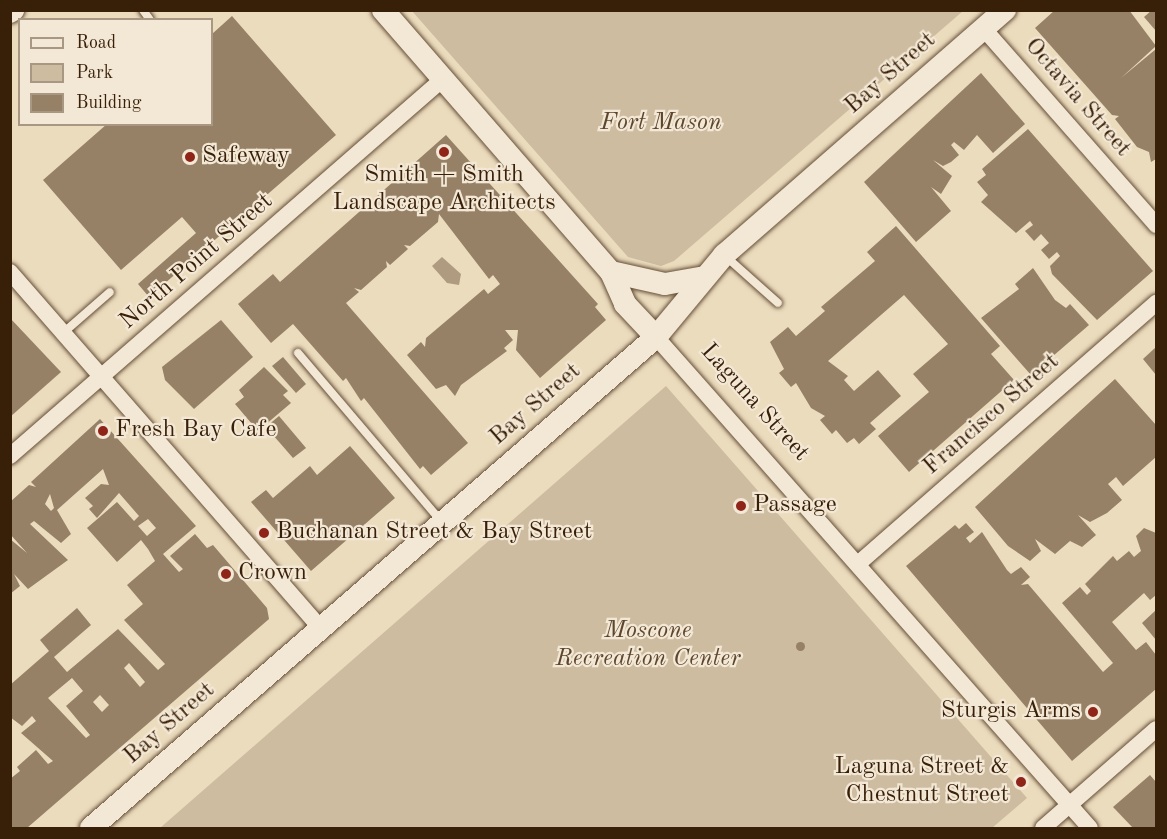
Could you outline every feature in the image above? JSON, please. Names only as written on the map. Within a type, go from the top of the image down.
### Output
[{"type":"main road","name":"Laguna Street","points":[[383,10],[611,272],[625,304],[656,337]]},
{"type":"main road","name":"Bay Street","points":[[91,828],[656,337],[700,278],[724,255],[1005,10]]},
{"type":"main road","points":[[611,272],[665,284],[700,278]]},
{"type":"street","name":"Octavia Street","points":[[984,28],[1156,225]]},
{"type":"street","name":"North Point Street","points":[[10,456],[443,79]]},
{"type":"street","points":[[10,272],[321,628]]},
{"type":"street","name":"Francisco Street","points":[[859,563],[1156,303]]},
{"type":"street","name":"Laguna Street","points":[[656,337],[859,563],[1090,828]]},
{"type":"street","points":[[1043,828],[1156,729]]},
{"type":"lane","points":[[724,255],[778,303]]},
{"type":"lane","points":[[63,333],[110,292]]},
{"type":"lane","points":[[298,353],[442,523]]},
{"type":"green space","name":"Fort Mason","points":[[412,11],[963,11],[674,261],[661,266],[628,257]]},
{"type":"green space","name":"Moscone Recreation Center","points":[[666,386],[1027,798],[992,828],[160,828]]},
{"type":"shaded area","points":[[442,257],[461,274],[459,285],[447,283],[432,266]]},
{"type":"building","points":[[1055,10],[1129,10],[1156,46],[1121,78],[1156,49],[1156,159],[1151,162],[1149,152],[1137,147],[1115,119],[1119,116],[1112,115],[1035,28]]},
{"type":"building","points":[[1152,10],[1156,10],[1156,31],[1144,17]]},
{"type":"building","name":"Safeway","points":[[232,16],[336,135],[149,297],[138,284],[196,233],[182,217],[121,270],[43,180],[105,126],[213,126],[213,33]]},
{"type":"building","points":[[981,73],[1025,124],[993,153],[977,135],[964,150],[954,142],[951,145],[959,155],[951,162],[943,166],[933,160],[952,176],[941,194],[931,187],[951,211],[916,242],[864,182]]},
{"type":"building","points":[[1028,129],[1153,271],[1097,320],[1052,274],[1050,266],[1060,256],[1057,252],[1049,259],[1041,250],[1049,243],[1041,234],[1034,241],[1025,231],[1033,225],[1030,221],[1016,233],[981,202],[988,195],[977,182],[986,175],[982,169]]},
{"type":"building","points":[[446,135],[598,304],[595,307],[606,320],[540,378],[516,350],[518,330],[505,330],[513,340],[504,348],[507,351],[461,385],[455,396],[446,385],[436,389],[407,355],[421,342],[425,347],[426,338],[484,289],[488,294],[500,284],[493,275],[489,279],[439,214],[438,222],[410,246],[404,245],[408,249],[390,265],[386,261],[387,267],[361,290],[354,288],[359,292],[346,303],[468,443],[431,475],[423,466],[420,469],[364,398],[361,401],[346,378],[343,381],[293,324],[271,343],[238,304],[273,274],[280,282]]},
{"type":"building","points":[[896,226],[1000,346],[991,354],[1014,380],[909,472],[878,436],[929,392],[913,374],[948,344],[904,295],[828,361],[848,376],[844,380],[854,391],[878,370],[901,396],[870,423],[876,429],[859,444],[854,438],[847,443],[836,430],[832,434],[820,420],[825,416],[811,408],[796,383],[791,387],[779,373],[784,369],[770,342],[788,327],[796,336],[825,311],[821,307],[875,261],[867,252]]},
{"type":"building","points":[[1033,268],[1055,300],[1066,308],[1070,304],[1089,325],[1031,375],[981,318],[1019,289],[1015,284]]},
{"type":"building","points":[[10,318],[61,372],[10,417]]},
{"type":"building","points":[[221,320],[253,357],[194,409],[165,380],[162,367]]},
{"type":"building","points":[[1156,347],[1156,375],[1143,359]]},
{"type":"building","points":[[283,357],[306,384],[296,393],[272,366]]},
{"type":"building","points":[[264,367],[288,391],[283,395],[291,403],[258,431],[235,404],[244,397],[239,390]]},
{"type":"building","points":[[1115,379],[1156,425],[1156,457],[1123,486],[1116,477],[1108,484],[1122,500],[1107,513],[1090,522],[1078,515],[1096,535],[1082,547],[1070,541],[1055,554],[1035,539],[1041,551],[1030,561],[1008,546],[975,507]]},
{"type":"building","points":[[279,416],[306,448],[293,458],[266,427]]},
{"type":"building","points":[[100,419],[196,526],[163,554],[179,572],[183,569],[170,556],[195,534],[207,548],[213,545],[267,608],[269,619],[27,828],[10,828],[10,779],[20,771],[17,767],[36,750],[48,764],[53,761],[21,733],[36,721],[32,716],[22,726],[10,717],[10,685],[49,651],[40,640],[77,608],[91,625],[54,657],[67,672],[118,629],[158,670],[165,664],[124,620],[143,604],[127,585],[155,561],[141,540],[117,562],[87,528],[117,502],[134,521],[139,516],[119,493],[97,518],[89,509],[93,506],[85,498],[101,484],[109,485],[103,469],[57,510],[71,534],[61,543],[34,521],[30,524],[68,560],[28,589],[14,574],[20,586],[10,594],[10,539],[27,553],[10,534],[10,502],[29,485],[36,487],[31,482]],"holes":[[[50,494],[54,508],[51,511],[45,504]],[[148,519],[156,528],[147,536],[138,526]],[[129,663],[145,682],[140,687],[124,668]],[[72,678],[83,691],[66,706],[90,735],[86,738],[48,698]],[[100,695],[109,705],[102,712],[93,702]]]},
{"type":"building","points":[[350,446],[395,498],[311,571],[251,502],[266,490],[273,498],[310,466],[317,475]]},
{"type":"building","points":[[966,523],[974,532],[966,538],[970,543],[982,532],[1011,574],[1021,567],[1030,577],[1021,585],[1028,584],[1103,672],[1113,663],[1062,603],[1080,587],[1087,595],[1091,591],[1085,584],[1113,556],[1117,561],[1129,551],[1134,557],[1141,551],[1136,536],[1144,528],[1156,533],[1156,595],[1150,600],[1144,593],[1112,622],[1136,650],[1146,642],[1156,655],[1156,689],[1072,761],[906,566],[955,525],[959,529]]},
{"type":"building","points":[[1156,610],[1156,640],[1142,623]]},
{"type":"building","points":[[800,642],[804,646],[800,650],[796,646]]},
{"type":"building","points":[[1150,775],[1156,782],[1156,828],[1133,828],[1113,807]]},
{"type":"place","name":"Smith + Smith Landscape Architects","points":[[444,152]]},
{"type":"place","name":"Safeway","points":[[190,157]]},
{"type":"place","name":"Fresh Bay Cafe","points":[[103,431]]},
{"type":"place","name":"Passage","points":[[741,506]]},
{"type":"place","name":"Buchanan Street & Bay Street","points":[[264,533]]},
{"type":"place","name":"Crown","points":[[226,574]]},
{"type":"place","name":"Sturgis Arms","points":[[1093,712]]},
{"type":"place","name":"Laguna Street & Chestnut Street","points":[[1021,782]]}]
